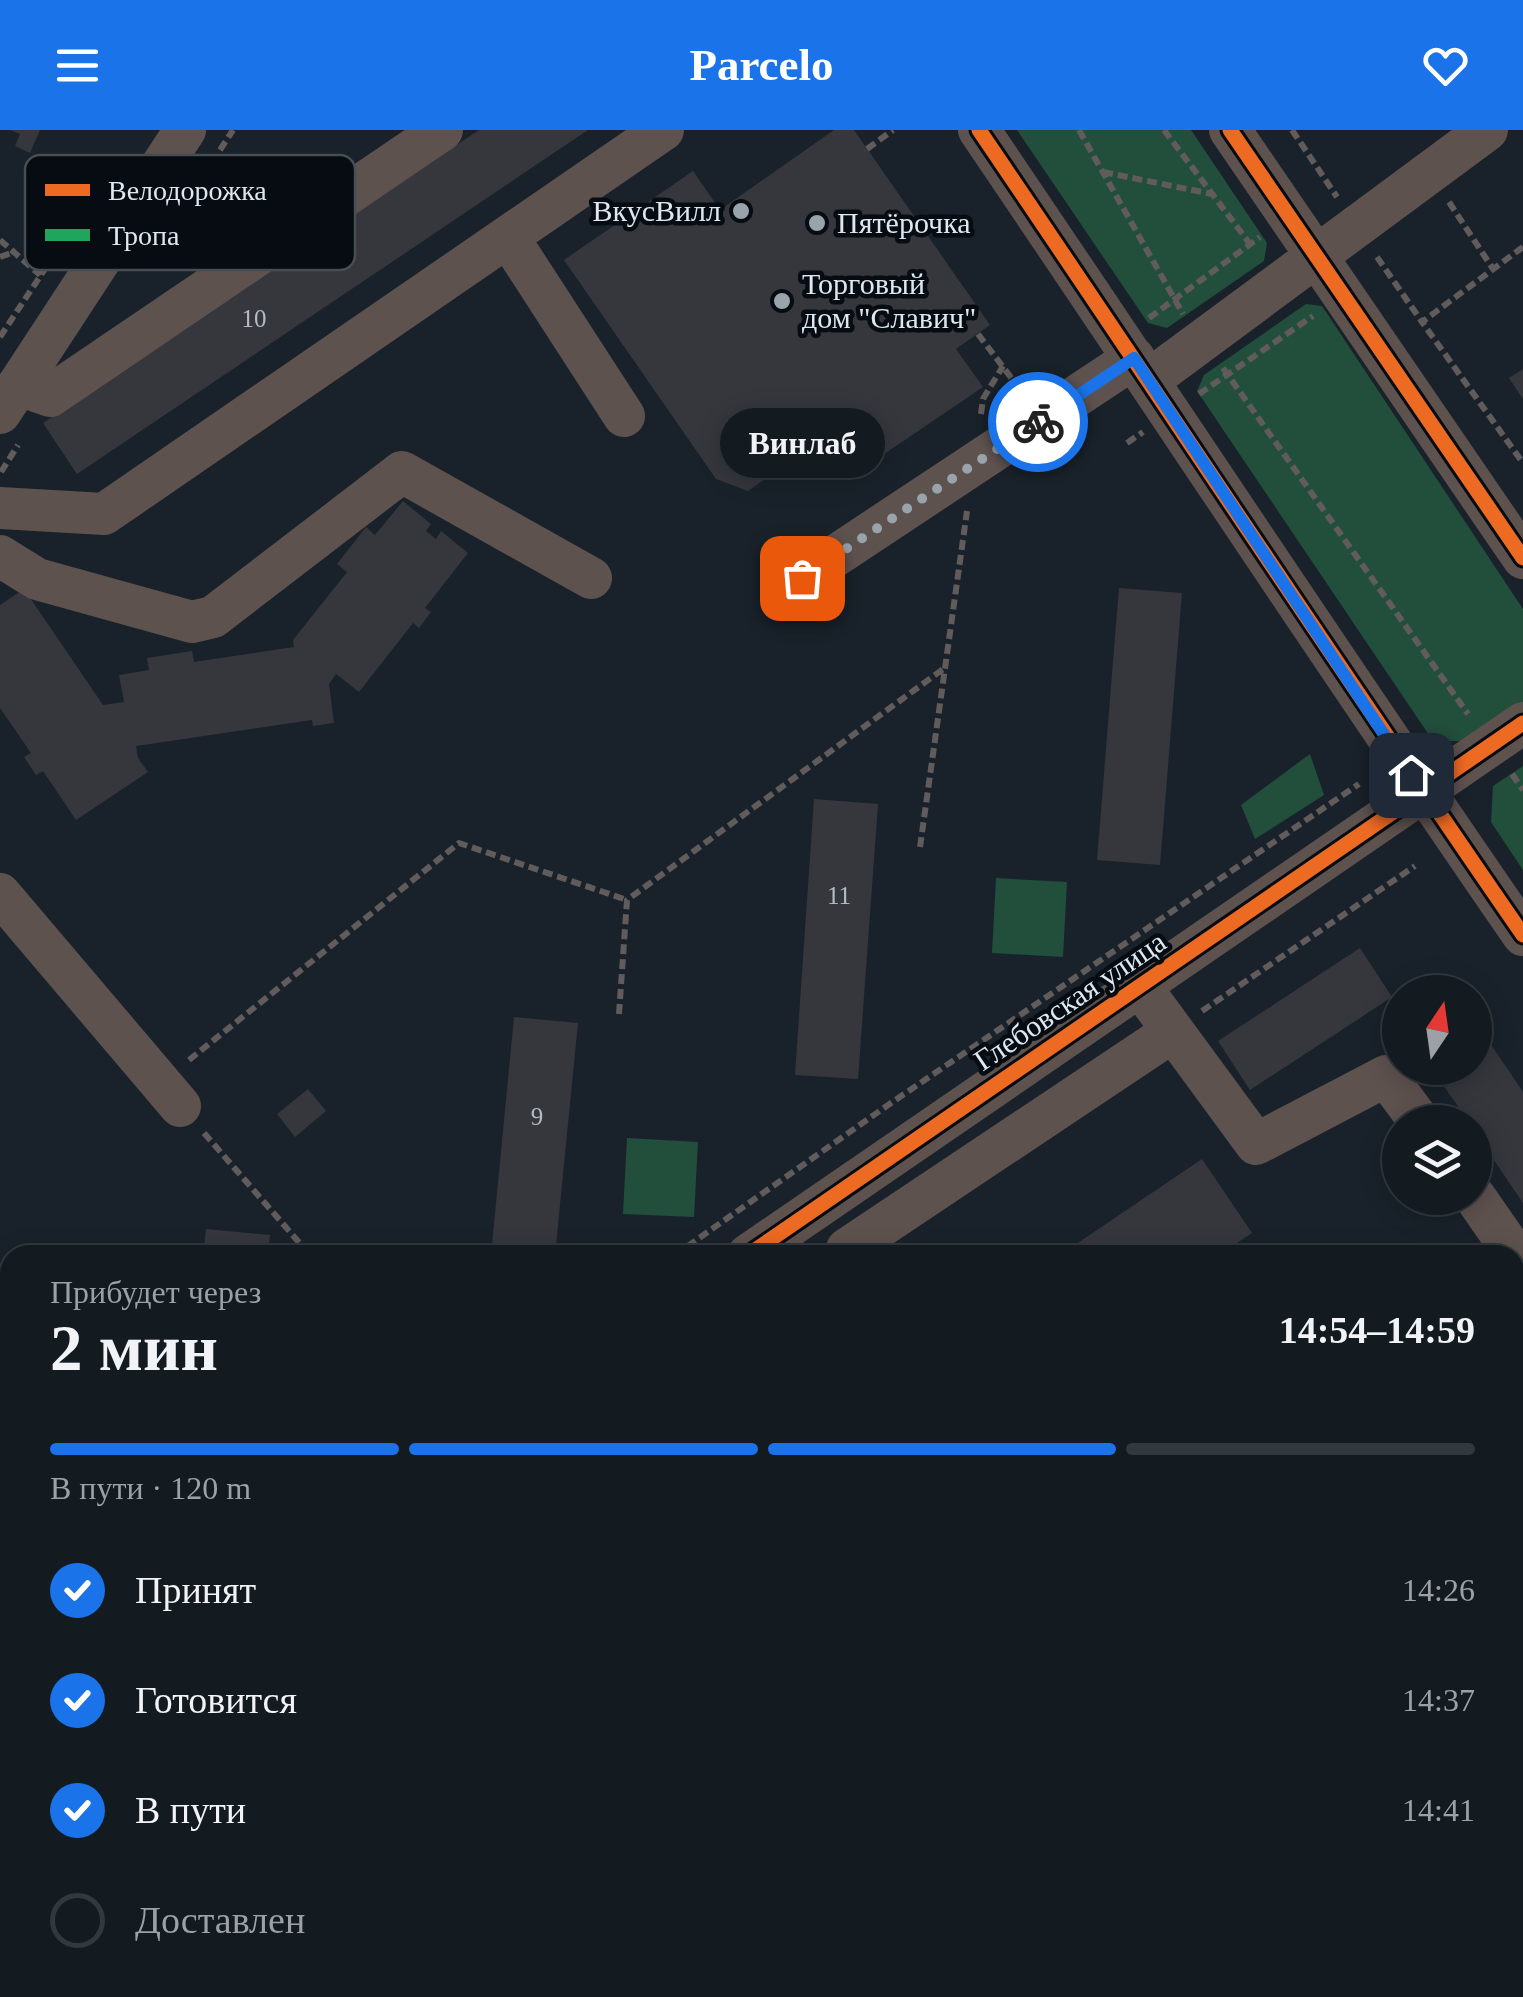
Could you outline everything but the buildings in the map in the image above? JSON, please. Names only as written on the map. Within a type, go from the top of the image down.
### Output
[{"type":"street","points":[[168,155],[184,130]]},
{"type":"street","points":[[355,189],[442,130]]},
{"type":"street","points":[[0,508],[104,514],[663,130]]},
{"type":"street","points":[[979,130],[1523,935]]},
{"type":"street","points":[[1230,130],[1523,558]]},
{"type":"street","points":[[802,578],[1134,359],[1203,340],[1486,130]]},
{"type":"street","points":[[508,237],[624,416]]},
{"type":"street","points":[[9,399],[93,270]]},
{"type":"street","points":[[9,399],[50,396],[236,270]]},
{"type":"street","points":[[0,556],[37,579],[192,622],[212,617],[402,472],[591,578]]},
{"type":"street","name":"Глебовская улица","points":[[763,1245],[1523,723]]},
{"type":"street","points":[[0,894],[170,1094]]},
{"type":"street","points":[[1140,986],[1256,1144],[1386,1076],[1407,1105]]},
{"type":"street","points":[[859,1245],[1172,1032]]},
{"type":"street","points":[[818,1207],[844,1245]]},
{"type":"street","points":[[1487,1215],[1508,1245]]},
{"type":"path","points":[[867,149],[893,130]]},
{"type":"path","points":[[1079,130],[1172,301],[1203,340]]},
{"type":"path","points":[[1164,130],[1250,244]]},
{"type":"path","points":[[1134,359],[1172,301],[1330,186],[1292,130]]},
{"type":"path","points":[[1102,172],[1212,194]]},
{"type":"path","points":[[1429,172],[1493,269]]},
{"type":"path","points":[[0,240],[25,261]]},
{"type":"path","points":[[1422,322],[1523,247]]},
{"type":"path","points":[[0,258],[14,252]]},
{"type":"path","points":[[1468,714],[1228,374],[1384,268],[1523,463]]},
{"type":"path","points":[[36,270],[74,300]]},
{"type":"path","points":[[978,334],[1031,404]]},
{"type":"path","points":[[920,847],[983,399],[1003,366]]},
{"type":"path","points":[[619,1014],[627,900],[946,666]]},
{"type":"path","points":[[1508,768],[1523,790]]},
{"type":"path","points":[[689,1245],[891,1102],[1359,784]]},
{"type":"path","points":[[301,1245],[170,1094],[459,842],[627,900]]},
{"type":"path","points":[[1172,1032],[1416,866]]},
{"type":"green space","points":[[1017,130],[1191,130],[1267,243],[1264,261],[1167,328],[1148,323]]},
{"type":"green space","points":[[1306,304],[1322,306],[1523,609],[1523,703],[1468,741],[1433,741],[1197,391],[1204,375]]},
{"type":"green space","points":[[1310,754],[1324,795],[1255,839],[1241,805]]},
{"type":"green space","points":[[1523,766],[1523,870],[1491,822],[1493,786]]},
{"type":"green space","points":[[996,878],[1067,882],[1063,957],[992,953]]},
{"type":"green space","points":[[627,1138],[698,1142],[694,1217],[623,1214]]},
{"type":"cycle path","points":[[979,130],[1523,935]]},
{"type":"cycle path","points":[[1230,130],[1523,558]]},
{"type":"cycle path","points":[[763,1245],[1523,723]]},
{"type":"way so far","points":[[802,578],[1038,422]]},
{"type":"place","name":"ВкусВилл","points":[[741,211]]},
{"type":"place","name":"Пятёрочка","points":[[817,223]]},
{"type":"place","name":"Торговый дом \"Славич\"","points":[[782,301]]},
{"type":"place","name":"Винлаб","points":[[802,578]]},
{"type":"route","points":[[1038,422],[1134,358],[1411,775]]}]
